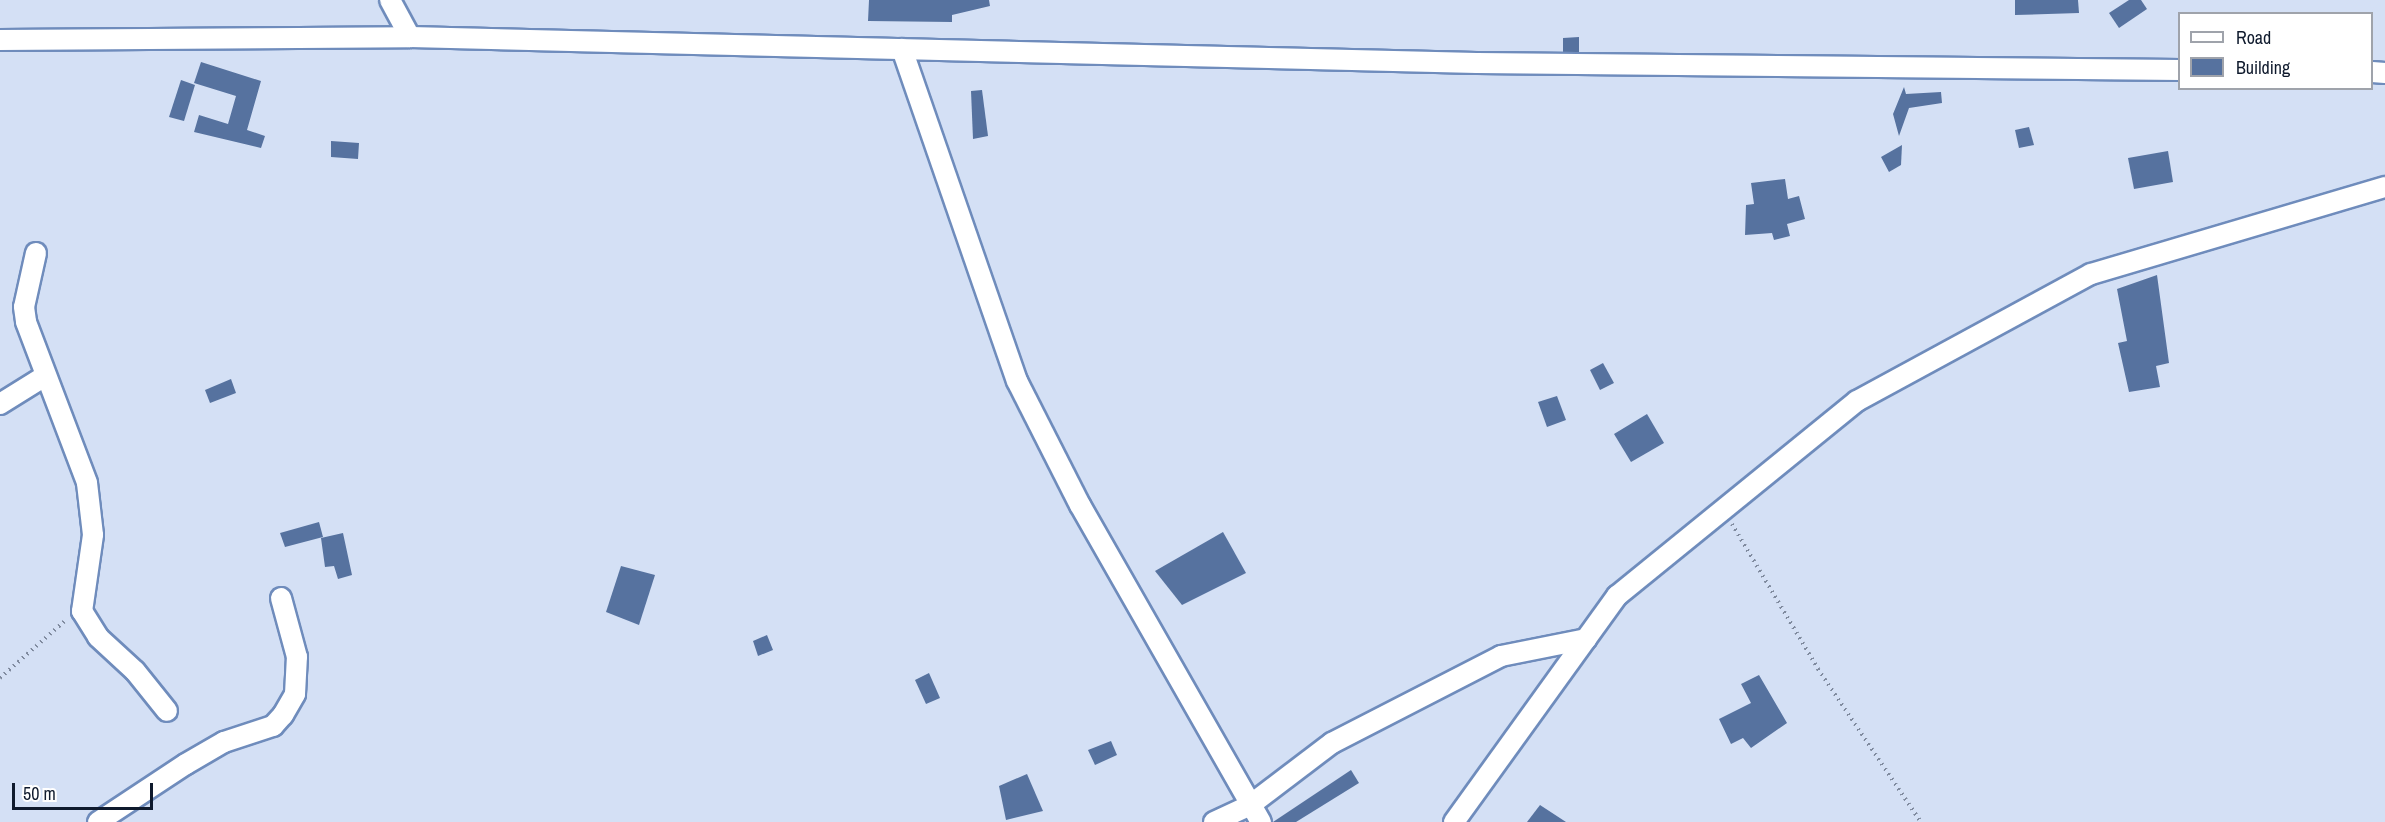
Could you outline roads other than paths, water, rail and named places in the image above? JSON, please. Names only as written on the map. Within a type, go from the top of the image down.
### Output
[{"type":"street","points":[[390,0],[410,37]]},
{"type":"street","points":[[0,40],[410,37],[1477,63],[2178,70]]},
{"type":"street","points":[[902,50],[1017,381],[1255,814]]},
{"type":"street","points":[[1454,822],[1617,596],[1857,401],[2091,274],[2385,187]]},
{"type":"street","points":[[36,253],[24,307],[45,376],[87,483],[93,535],[82,611],[98,638],[135,671],[167,711]]},
{"type":"street","points":[[0,404],[45,376]]},
{"type":"street","points":[[98,822],[186,764],[225,742],[273,726],[283,715],[295,694],[297,657],[280,598]]},
{"type":"street","points":[[1214,822],[1255,814],[1332,743],[1502,656],[1586,639]]}]
